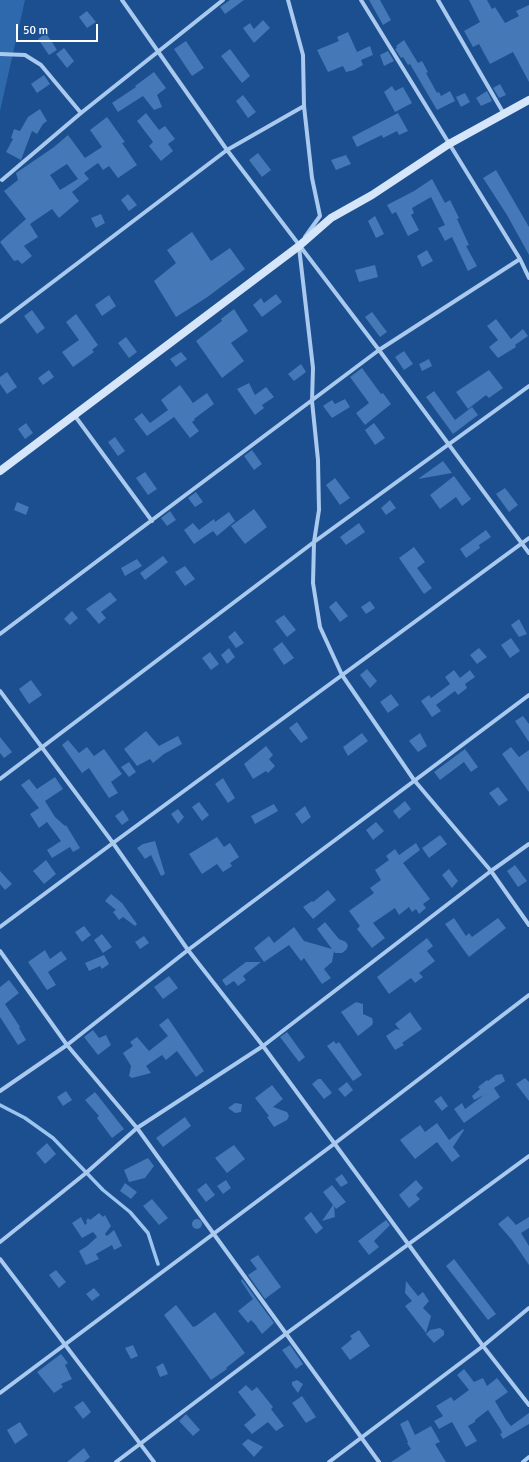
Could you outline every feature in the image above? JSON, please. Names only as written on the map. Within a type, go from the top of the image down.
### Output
[{"type":"street","points":[[122,0],[227,150],[298,246],[379,350],[529,553]]},
{"type":"street","points":[[2,180],[81,113],[223,0]]},
{"type":"street","points":[[288,0],[303,55],[304,106],[312,178],[320,216],[298,246],[313,368],[312,401],[318,460],[319,489],[319,510],[314,542],[313,583],[320,627],[342,675],[414,780],[491,871],[529,925]]},
{"type":"street","points":[[361,0],[520,259],[529,278]]},
{"type":"street","points":[[438,0],[504,114]]},
{"type":"street","points":[[0,54],[24,55],[41,65],[81,113]]},
{"type":"street","points":[[0,471],[75,416],[298,246],[331,218],[372,195],[449,144],[529,100]]},
{"type":"street","points":[[0,322],[227,150],[304,106]]},
{"type":"street","points":[[0,634],[379,350],[520,259]]},
{"type":"street","points":[[0,779],[314,542],[529,386]]},
{"type":"street","points":[[75,416],[152,520]]},
{"type":"street","points":[[0,927],[113,842],[529,538]]},
{"type":"street","points":[[0,691],[113,842],[188,950],[263,1046],[483,1346],[529,1405]]},
{"type":"street","points":[[0,1091],[67,1045],[188,950],[529,695]]},
{"type":"street","points":[[0,1242],[86,1173],[137,1128],[263,1046],[491,871],[529,844]]},
{"type":"street","points":[[0,951],[67,1045],[137,1128],[215,1233],[380,1462]]},
{"type":"street","points":[[0,1393],[334,1144],[529,995]]},
{"type":"street","points":[[116,1462],[287,1333],[529,1156]]},
{"type":"street","points":[[0,1259],[139,1445],[154,1462]]},
{"type":"street","points":[[329,1462],[483,1346],[529,1308]]},
{"type":"street","points":[[523,1462],[529,1457]]},
{"type":"shaded area","points":[[0,0],[25,0],[0,111]]},
{"type":"building","points":[[230,0],[244,0],[225,14],[220,7]]},
{"type":"building","points":[[369,0],[380,0],[391,20],[383,25]]},
{"type":"building","points":[[469,0],[487,0],[492,9],[495,7],[505,23],[519,16],[516,11],[529,5],[529,82],[513,52],[490,64],[479,44],[473,47],[464,31],[480,22]]},
{"type":"building","points":[[87,11],[96,22],[87,28],[79,17]]},
{"type":"building","points":[[263,20],[270,28],[254,43],[243,28],[250,23],[254,29]]},
{"type":"building","points":[[348,32],[357,52],[370,46],[373,55],[361,60],[363,65],[354,70],[346,72],[343,66],[328,72],[317,50],[339,41],[337,37]]},
{"type":"building","points":[[46,33],[57,50],[49,55],[38,39]]},
{"type":"building","points":[[404,40],[418,63],[422,61],[428,72],[426,73],[437,93],[439,92],[441,96],[450,91],[455,101],[437,110],[410,64],[408,65],[403,57],[401,58],[395,49],[397,48],[396,46]]},
{"type":"building","points":[[186,41],[204,68],[192,76],[174,49]]},
{"type":"building","points":[[64,48],[74,61],[67,68],[56,54]]},
{"type":"building","points":[[230,49],[250,76],[242,83],[221,56]]},
{"type":"building","points":[[388,51],[394,61],[384,66],[380,55]]},
{"type":"building","points":[[154,72],[166,88],[157,95],[162,107],[154,110],[143,96],[118,112],[112,103],[136,87],[135,86]]},
{"type":"building","points":[[44,75],[50,84],[37,93],[31,84]]},
{"type":"building","points":[[500,84],[506,95],[499,98],[493,88]]},
{"type":"building","points":[[392,86],[395,91],[403,87],[412,103],[395,112],[384,92]]},
{"type":"building","points":[[487,91],[492,101],[481,106],[476,98]]},
{"type":"building","points":[[465,93],[470,102],[461,107],[456,97]]},
{"type":"building","points":[[243,95],[256,112],[248,118],[236,101]]},
{"type":"building","points":[[40,109],[47,121],[43,124],[37,134],[32,131],[21,160],[6,152],[13,139],[11,138],[14,129],[20,131],[28,117]]},
{"type":"building","points":[[146,113],[159,130],[165,126],[175,139],[168,144],[173,151],[161,161],[149,146],[153,142],[137,121]]},
{"type":"building","points":[[398,113],[408,131],[399,135],[397,131],[383,138],[382,135],[357,147],[352,137]]},
{"type":"building","points":[[107,117],[125,142],[122,143],[137,165],[118,178],[109,166],[103,170],[98,163],[84,173],[89,179],[72,192],[79,201],[59,218],[52,209],[30,224],[38,237],[24,246],[32,256],[22,264],[18,260],[14,261],[0,242],[26,219],[4,191],[18,180],[16,173],[54,147],[68,135],[85,158],[102,147],[90,130]],"holes":[[[67,164],[78,179],[60,190],[50,175]]]},
{"type":"building","points":[[258,153],[271,170],[262,177],[249,160]]},
{"type":"building","points":[[346,155],[351,164],[336,170],[331,160]]},
{"type":"building","points":[[496,170],[529,227],[529,255],[507,215],[483,178]]},
{"type":"building","points":[[432,179],[445,203],[450,200],[459,218],[457,219],[469,245],[466,246],[477,266],[468,271],[452,237],[445,241],[438,228],[445,225],[431,197],[412,208],[414,213],[411,215],[419,230],[408,236],[396,212],[392,214],[387,205],[414,191]]},
{"type":"building","points":[[128,194],[137,205],[129,211],[121,200]]},
{"type":"building","points":[[101,214],[105,223],[96,228],[91,218]]},
{"type":"building","points":[[375,216],[384,234],[376,238],[368,221]]},
{"type":"building","points":[[192,232],[211,261],[230,248],[245,269],[206,298],[176,317],[154,281],[176,263],[167,250]]},
{"type":"building","points":[[427,250],[433,261],[422,267],[417,256]]},
{"type":"building","points":[[375,265],[378,277],[359,282],[355,270]]},
{"type":"building","points":[[276,294],[282,302],[262,317],[253,305],[261,298],[264,303]]},
{"type":"building","points":[[109,295],[116,306],[102,316],[95,305]]},
{"type":"building","points":[[234,309],[248,331],[231,343],[244,361],[222,378],[196,341],[222,321],[221,319]]},
{"type":"building","points":[[32,310],[45,328],[37,334],[24,316]]},
{"type":"building","points":[[372,312],[387,332],[380,337],[365,317]]},
{"type":"building","points":[[76,314],[98,345],[92,350],[94,352],[73,367],[62,352],[79,340],[66,322]]},
{"type":"building","points":[[496,319],[511,339],[523,329],[528,336],[515,345],[516,347],[498,358],[489,347],[498,340],[487,326]]},
{"type":"building","points":[[126,337],[137,352],[129,358],[118,343]]},
{"type":"building","points":[[404,351],[413,364],[404,370],[395,357]]},
{"type":"building","points":[[181,352],[187,359],[176,367],[170,359]]},
{"type":"building","points":[[429,359],[432,366],[422,371],[419,364]]},
{"type":"building","points":[[301,364],[306,372],[294,381],[288,374]]},
{"type":"building","points":[[362,368],[381,394],[383,393],[391,404],[365,425],[356,413],[369,403],[350,377]]},
{"type":"building","points":[[49,370],[54,377],[43,385],[38,378]]},
{"type":"building","points":[[489,370],[503,388],[489,398],[486,395],[468,409],[456,392]]},
{"type":"building","points":[[7,372],[17,387],[7,394],[0,384],[0,377]]},
{"type":"building","points":[[249,383],[255,395],[266,387],[274,397],[262,405],[264,408],[255,415],[237,389]]},
{"type":"building","points":[[180,385],[193,403],[207,393],[214,404],[192,422],[199,431],[190,438],[174,417],[147,436],[134,419],[142,413],[150,423],[168,410],[161,400]]},
{"type":"building","points":[[434,391],[455,420],[472,407],[478,415],[453,434],[426,397]]},
{"type":"building","points":[[345,399],[350,407],[332,418],[323,406],[332,400],[335,404]]},
{"type":"building","points":[[26,423],[33,433],[25,439],[18,429]]},
{"type":"building","points":[[374,423],[385,438],[375,445],[365,430]]},
{"type":"building","points":[[115,437],[125,451],[118,456],[108,442]]},
{"type":"building","points":[[252,450],[262,464],[254,470],[244,456]]},
{"type":"building","points":[[443,461],[452,473],[418,479]]},
{"type":"building","points":[[145,472],[157,489],[148,495],[136,478]]},
{"type":"building","points":[[454,476],[471,499],[462,506],[456,497],[440,509],[430,495]]},
{"type":"building","points":[[335,478],[350,498],[340,505],[326,485]]},
{"type":"building","points":[[505,488],[518,505],[509,512],[496,494]]},
{"type":"building","points":[[196,492],[203,502],[195,507],[188,498]]},
{"type":"building","points":[[390,500],[396,508],[386,515],[381,508]]},
{"type":"building","points":[[17,502],[29,507],[26,515],[14,510]]},
{"type":"building","points":[[254,509],[267,527],[245,544],[231,526]]},
{"type":"building","points":[[170,511],[176,520],[167,526],[161,518]]},
{"type":"building","points":[[229,512],[235,521],[217,536],[213,531],[194,544],[184,530],[193,523],[199,530],[214,519],[215,522]]},
{"type":"building","points":[[359,523],[365,532],[346,545],[340,537]]},
{"type":"building","points":[[486,530],[491,537],[479,545],[480,548],[466,558],[460,549]]},
{"type":"building","points":[[414,547],[425,562],[417,568],[432,588],[424,594],[399,558]]},
{"type":"building","points":[[163,556],[168,562],[145,580],[140,573]]},
{"type":"building","points":[[137,559],[142,566],[125,576],[121,568]]},
{"type":"building","points":[[185,566],[195,579],[185,586],[175,572]]},
{"type":"building","points":[[110,592],[117,600],[101,612],[106,618],[99,624],[86,609]]},
{"type":"building","points":[[336,601],[348,616],[340,622],[329,607]]},
{"type":"building","points":[[370,601],[375,608],[366,614],[361,607]]},
{"type":"building","points":[[72,611],[78,618],[70,625],[64,619]]},
{"type":"building","points":[[284,615],[296,630],[287,637],[275,621]]},
{"type":"building","points":[[519,619],[527,634],[519,637],[511,625]]},
{"type":"building","points":[[235,631],[244,643],[236,648],[228,637]]},
{"type":"building","points":[[511,638],[520,651],[510,658],[501,645]]},
{"type":"building","points":[[282,642],[294,658],[284,665],[273,649]]},
{"type":"building","points":[[229,648],[235,657],[227,664],[221,655]]},
{"type":"building","points":[[479,648],[487,657],[477,664],[470,655]]},
{"type":"building","points":[[210,652],[219,664],[211,670],[202,658]]},
{"type":"building","points":[[367,669],[377,681],[370,688],[360,675]]},
{"type":"building","points":[[454,670],[460,678],[470,670],[475,677],[465,684],[467,688],[458,695],[455,691],[436,705],[441,711],[432,717],[421,701],[429,695],[431,698],[450,684],[445,677]]},
{"type":"building","points":[[31,680],[42,695],[29,704],[19,689]]},
{"type":"building","points":[[391,694],[399,705],[388,713],[380,702]]},
{"type":"building","points":[[523,716],[529,724],[529,742],[515,721]]},
{"type":"building","points":[[297,722],[308,738],[301,743],[289,728]]},
{"type":"building","points":[[146,731],[159,746],[178,736],[182,744],[164,754],[153,763],[150,759],[137,766],[124,749]]},
{"type":"building","points":[[362,733],[368,741],[348,756],[343,747]]},
{"type":"building","points":[[420,733],[427,746],[418,752],[409,741]]},
{"type":"building","points":[[0,737],[12,752],[4,758],[0,753]]},
{"type":"building","points":[[68,740],[79,753],[87,747],[94,756],[104,749],[122,774],[111,782],[118,793],[109,798],[89,768],[82,773],[62,745]]},
{"type":"building","points":[[266,746],[273,755],[269,759],[275,766],[268,773],[266,771],[253,779],[244,764]]},
{"type":"building","points":[[511,747],[519,757],[529,750],[529,792],[502,754]]},
{"type":"building","points":[[465,749],[478,767],[471,772],[464,762],[440,780],[434,772]]},
{"type":"building","points":[[129,762],[136,772],[129,777],[121,767]]},
{"type":"building","points":[[55,777],[63,789],[45,801],[55,817],[65,826],[66,825],[80,848],[73,852],[70,847],[52,858],[47,850],[61,841],[47,822],[39,828],[30,814],[39,808],[21,785],[29,779],[37,789]]},
{"type":"building","points":[[223,778],[235,798],[228,803],[215,784]]},
{"type":"building","points":[[498,787],[508,800],[499,806],[489,793]]},
{"type":"building","points":[[405,801],[411,809],[399,819],[393,811]]},
{"type":"building","points":[[199,802],[209,815],[202,821],[192,807]]},
{"type":"building","points":[[274,804],[278,811],[255,824],[251,816]]},
{"type":"building","points":[[305,806],[311,817],[302,824],[295,814]]},
{"type":"building","points":[[178,809],[184,817],[178,824],[171,814]]},
{"type":"building","points":[[123,810],[129,820],[122,825],[115,816]]},
{"type":"building","points":[[376,822],[384,831],[373,840],[366,830]]},
{"type":"building","points":[[440,835],[447,844],[429,858],[422,848]]},
{"type":"building","points":[[217,837],[224,847],[230,843],[239,857],[230,863],[232,866],[223,872],[217,864],[202,874],[189,854]]},
{"type":"building","points":[[155,841],[165,874],[161,876],[151,855],[145,859],[137,848],[143,844]]},
{"type":"building","points":[[416,843],[420,850],[403,863],[430,899],[423,904],[426,908],[419,914],[416,909],[412,912],[409,907],[399,915],[395,908],[373,923],[385,938],[372,948],[357,929],[360,926],[349,911],[374,893],[370,888],[381,880],[375,870],[389,860],[386,856],[395,849],[399,855]]},
{"type":"building","points":[[46,860],[56,874],[44,884],[33,871]]},
{"type":"building","points":[[515,865],[527,881],[518,887],[507,871]]},
{"type":"building","points":[[449,869],[458,881],[452,888],[442,875]]},
{"type":"building","points":[[0,871],[12,884],[5,890],[0,884]]},
{"type":"building","points":[[328,890],[336,900],[313,919],[303,907],[312,901],[313,902]]},
{"type":"building","points":[[111,894],[122,903],[137,924],[135,926],[123,917],[119,920],[113,912],[116,910],[105,901]]},
{"type":"building","points":[[454,918],[466,936],[469,933],[472,937],[498,918],[506,928],[469,957],[445,924]]},
{"type":"building","points":[[325,922],[339,939],[346,942],[348,946],[342,953],[335,953],[334,951],[332,962],[324,969],[331,978],[322,984],[304,958],[301,961],[289,945],[264,962],[254,948],[269,936],[274,943],[294,927],[304,941],[332,949],[317,929]]},
{"type":"building","points":[[84,926],[91,935],[82,942],[75,932]]},
{"type":"building","points":[[102,934],[112,947],[103,953],[94,940]]},
{"type":"building","points":[[144,936],[149,943],[140,949],[135,942]]},
{"type":"building","points":[[427,938],[433,946],[427,951],[435,961],[419,973],[423,977],[415,983],[411,978],[389,994],[377,977]]},
{"type":"building","points":[[45,950],[50,959],[61,951],[67,959],[48,972],[56,985],[47,990],[28,962]]},
{"type":"building","points":[[104,955],[109,964],[102,969],[100,966],[89,971],[85,963]]},
{"type":"building","points":[[246,962],[261,962],[243,976],[246,980],[238,986],[234,981],[226,986],[222,980]]},
{"type":"building","points":[[169,976],[178,988],[163,999],[154,987]]},
{"type":"building","points":[[9,980],[19,993],[5,1004],[20,1027],[19,1028],[26,1040],[18,1045],[0,1017],[0,987]]},
{"type":"building","points":[[356,1002],[363,1004],[363,1014],[372,1018],[373,1022],[372,1025],[358,1036],[341,1012]]},
{"type":"building","points":[[410,1012],[422,1029],[402,1043],[404,1045],[395,1050],[386,1036],[396,1029],[400,1030],[395,1024]]},
{"type":"building","points":[[168,1018],[204,1071],[196,1077],[177,1051],[166,1060],[162,1055],[146,1066],[151,1073],[132,1078],[129,1076],[131,1066],[123,1053],[133,1046],[130,1042],[137,1037],[149,1051],[168,1036],[159,1025]]},
{"type":"building","points":[[93,1030],[99,1038],[106,1035],[111,1045],[98,1055],[84,1037]]},
{"type":"building","points":[[287,1032],[305,1057],[299,1062],[280,1037]]},
{"type":"building","points":[[334,1041],[336,1044],[339,1042],[362,1075],[353,1081],[327,1046]]},
{"type":"building","points":[[502,1074],[505,1081],[494,1088],[500,1097],[464,1123],[454,1109],[462,1103],[465,1109],[484,1095],[474,1100],[472,1096],[480,1089],[478,1087],[496,1075]]},
{"type":"building","points":[[525,1078],[529,1082],[529,1101],[516,1084]]},
{"type":"building","points":[[318,1079],[321,1079],[332,1093],[324,1099],[312,1084]]},
{"type":"building","points":[[347,1082],[353,1090],[345,1097],[338,1089]]},
{"type":"building","points":[[272,1085],[283,1099],[273,1107],[287,1112],[289,1116],[287,1120],[274,1127],[267,1117],[269,1116],[255,1098]]},
{"type":"building","points":[[66,1091],[72,1100],[63,1106],[57,1097]]},
{"type":"building","points":[[95,1092],[124,1129],[112,1138],[97,1118],[99,1116],[85,1100]]},
{"type":"building","points":[[441,1096],[448,1106],[442,1111],[434,1101]]},
{"type":"building","points":[[235,1103],[242,1104],[241,1112],[235,1113],[228,1108]]},
{"type":"building","points":[[185,1117],[191,1126],[163,1147],[156,1138]]},
{"type":"building","points":[[437,1123],[449,1140],[463,1129],[464,1130],[453,1147],[460,1156],[452,1162],[437,1142],[415,1159],[400,1140],[420,1125],[425,1132]]},
{"type":"building","points":[[47,1143],[56,1154],[45,1164],[36,1153]]},
{"type":"building","points":[[234,1145],[245,1159],[227,1173],[215,1158]]},
{"type":"building","points":[[148,1158],[154,1166],[145,1178],[129,1182],[124,1170]]},
{"type":"building","points":[[342,1174],[348,1183],[341,1187],[335,1179]]},
{"type":"building","points":[[226,1180],[231,1188],[223,1194],[217,1186]]},
{"type":"building","points":[[416,1180],[423,1188],[416,1195],[420,1199],[409,1208],[399,1195]]},
{"type":"building","points":[[125,1183],[137,1192],[131,1199],[120,1191]]},
{"type":"building","points":[[206,1183],[215,1195],[206,1202],[197,1190]]},
{"type":"building","points":[[332,1185],[346,1202],[336,1209],[334,1206],[335,1217],[322,1221],[333,1205],[323,1192]]},
{"type":"building","points":[[152,1199],[168,1218],[159,1225],[143,1206]]},
{"type":"building","points":[[311,1212],[323,1228],[316,1234],[304,1218]]},
{"type":"building","points":[[99,1213],[103,1217],[105,1215],[111,1226],[105,1234],[107,1236],[114,1230],[122,1246],[114,1250],[112,1245],[96,1254],[99,1259],[86,1265],[79,1251],[97,1237],[93,1232],[82,1238],[72,1223],[81,1217],[85,1225],[88,1218],[90,1220]]},
{"type":"building","points":[[508,1216],[516,1225],[529,1217],[529,1228],[521,1233],[529,1246],[529,1265],[512,1240],[498,1224]]},
{"type":"building","points":[[195,1219],[199,1219],[201,1220],[201,1228],[195,1229],[192,1226],[192,1222]]},
{"type":"building","points":[[386,1220],[390,1225],[374,1241],[379,1247],[369,1255],[358,1241]]},
{"type":"building","points":[[258,1255],[281,1287],[265,1299],[248,1275],[257,1269],[250,1260]]},
{"type":"building","points":[[454,1259],[496,1314],[488,1320],[446,1266]]},
{"type":"building","points":[[56,1270],[66,1282],[59,1288],[49,1275]]},
{"type":"building","points":[[242,1279],[274,1323],[262,1334],[251,1320],[248,1323],[238,1311],[253,1299],[241,1281]]},
{"type":"building","points":[[406,1281],[418,1296],[423,1292],[429,1301],[423,1308],[431,1316],[426,1333],[405,1306],[412,1301],[405,1293]]},
{"type":"building","points":[[94,1288],[100,1295],[92,1301],[86,1294]]},
{"type":"building","points":[[176,1305],[193,1327],[215,1312],[245,1353],[226,1368],[227,1369],[211,1380],[164,1315]]},
{"type":"building","points":[[440,1328],[444,1331],[444,1335],[434,1343],[426,1334],[430,1330]]},
{"type":"building","points":[[359,1330],[370,1346],[350,1360],[341,1348],[352,1339],[350,1336]]},
{"type":"building","points":[[133,1345],[138,1356],[131,1359],[125,1348]]},
{"type":"building","points":[[290,1345],[303,1364],[296,1369],[282,1350]]},
{"type":"building","points":[[61,1354],[68,1363],[65,1365],[72,1379],[61,1384],[63,1387],[54,1393],[37,1372]]},
{"type":"building","points":[[163,1363],[168,1374],[160,1377],[156,1367]]},
{"type":"building","points":[[464,1369],[474,1382],[483,1378],[487,1386],[497,1378],[508,1392],[495,1401],[506,1420],[511,1426],[529,1413],[529,1424],[503,1439],[500,1434],[502,1433],[501,1430],[488,1410],[475,1420],[475,1422],[468,1426],[477,1441],[466,1447],[452,1422],[439,1429],[434,1421],[443,1416],[436,1406],[451,1397],[454,1401],[469,1390],[457,1375]]},
{"type":"building","points":[[297,1380],[303,1384],[298,1393],[292,1385],[292,1382]]},
{"type":"building","points":[[246,1385],[252,1391],[257,1387],[273,1407],[271,1409],[284,1426],[276,1431],[268,1422],[252,1434],[244,1425],[256,1415],[238,1392]]},
{"type":"building","points":[[302,1396],[316,1417],[306,1423],[292,1403]]},
{"type":"building","points":[[83,1401],[91,1412],[83,1419],[74,1407]]},
{"type":"building","points":[[186,1414],[200,1430],[193,1436],[179,1421]]},
{"type":"building","points":[[408,1420],[415,1435],[431,1426],[440,1442],[435,1444],[446,1462],[391,1462],[411,1449],[407,1443],[408,1442],[400,1424]]},
{"type":"building","points":[[20,1422],[28,1435],[15,1444],[7,1430]]},
{"type":"building","points":[[248,1439],[263,1447],[254,1457],[242,1444]]},
{"type":"building","points":[[84,1448],[90,1457],[84,1462],[67,1462]]},
{"type":"waterway","points":[[0,1105],[25,1118],[53,1138],[103,1190],[130,1212],[148,1233],[158,1264]]}]
